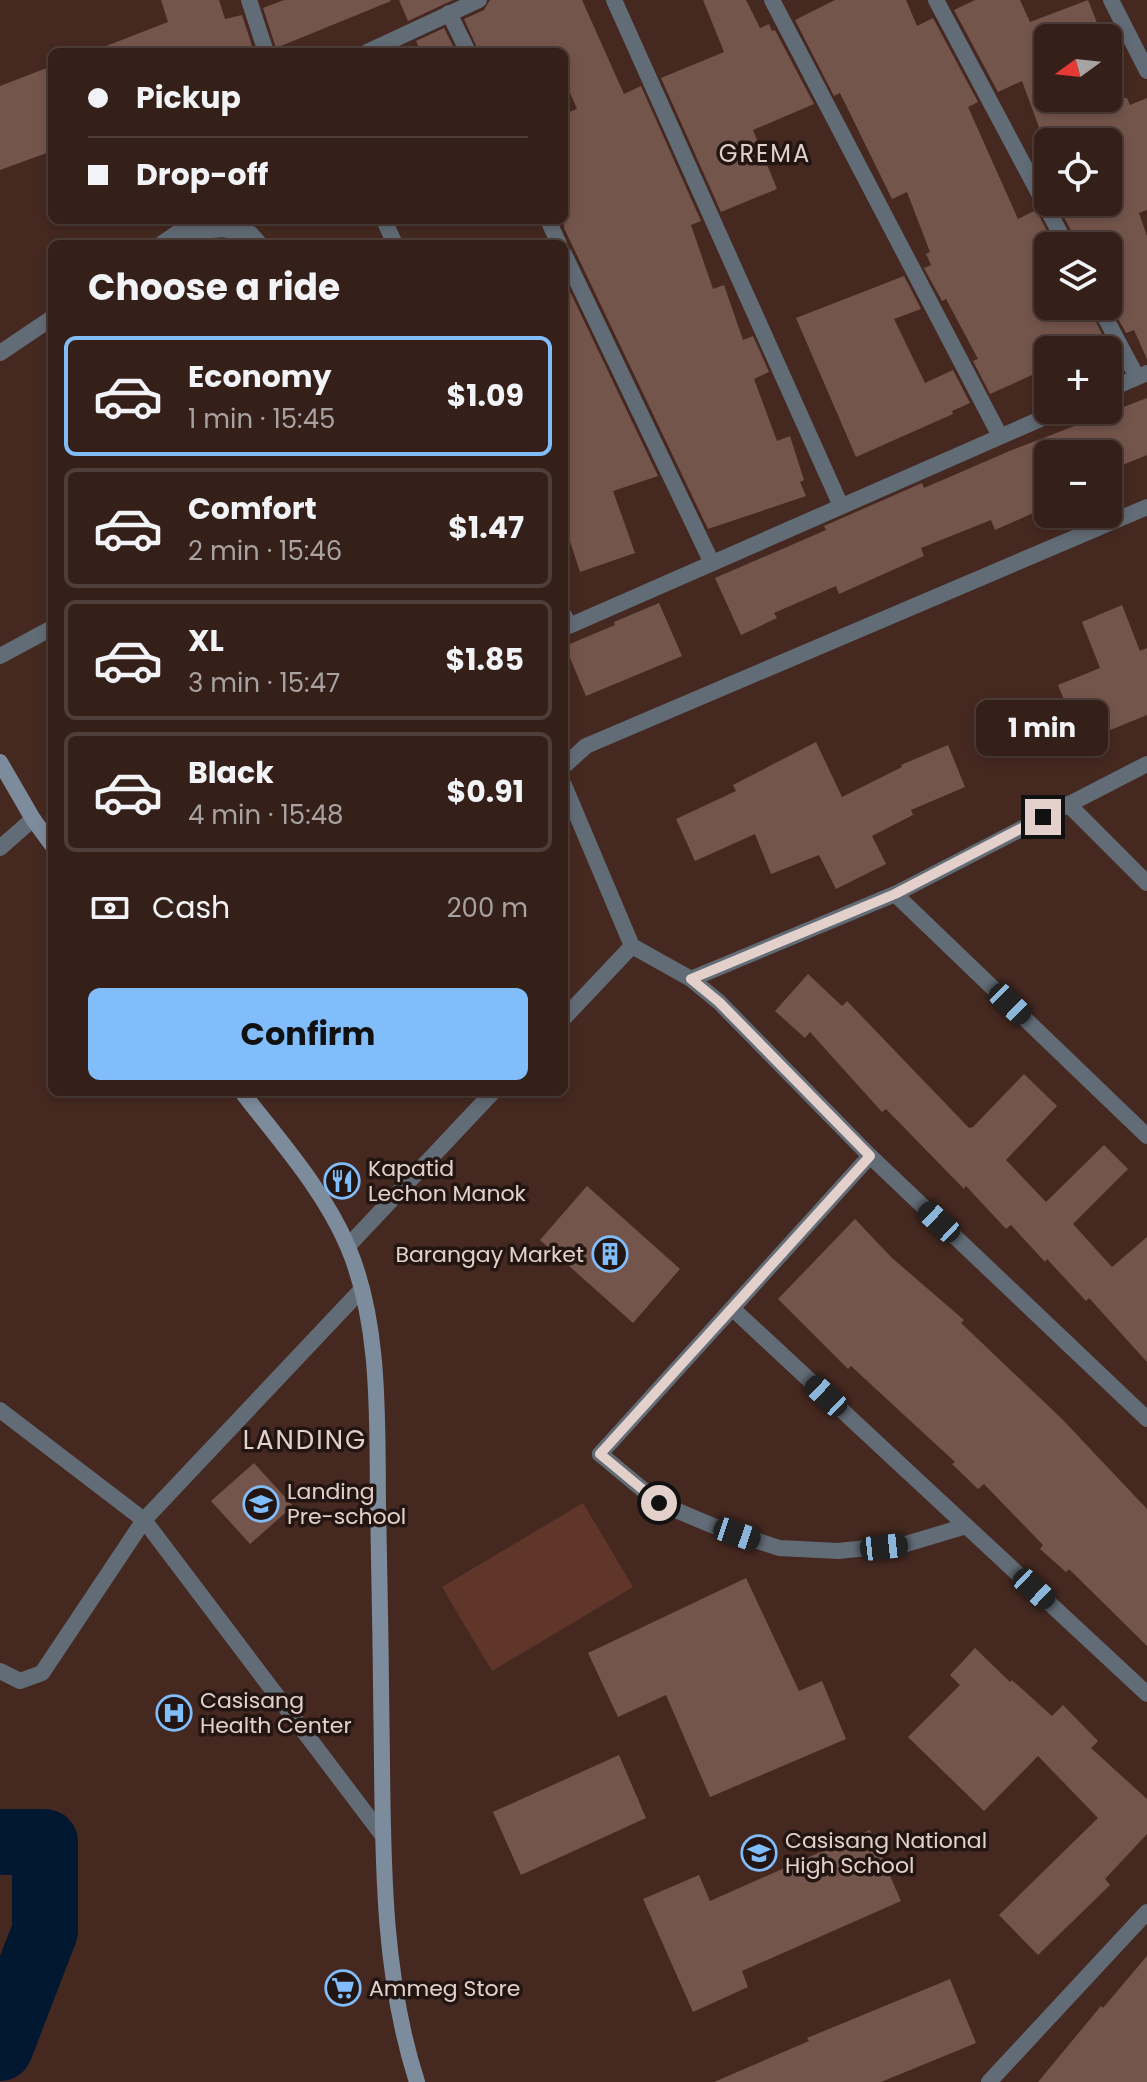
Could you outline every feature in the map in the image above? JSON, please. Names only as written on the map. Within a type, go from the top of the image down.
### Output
[{"type":"main road","points":[[0,762],[48,840]]},
{"type":"main road","points":[[245,1096],[320,1198],[348,1246],[362,1289],[371,1340],[378,1433],[383,1836],[396,1999],[413,2080]]},
{"type":"street","points":[[249,0],[265,48]]},
{"type":"street","points":[[375,48],[479,0]]},
{"type":"street","points":[[614,0],[841,506]]},
{"type":"street","points":[[772,0],[1000,436]]},
{"type":"street","points":[[936,0],[1060,232]]},
{"type":"street","points":[[1111,0],[1147,71]]},
{"type":"street","points":[[449,13],[466,48]]},
{"type":"street","points":[[167,240],[177,233],[223,229],[251,234],[256,240]]},
{"type":"street","points":[[568,262],[712,563]]},
{"type":"street","points":[[1108,320],[1142,375],[1122,384]]},
{"type":"street","points":[[0,353],[48,321]]},
{"type":"street","points":[[568,624],[569,626],[1034,422]]},
{"type":"street","points":[[568,762],[586,746],[1147,507]]},
{"type":"street","points":[[0,656],[48,630]]},
{"type":"street","points":[[691,979],[895,894],[1147,764]]},
{"type":"street","points":[[568,794],[632,946],[691,979],[719,1002],[870,1156],[1147,1419]]},
{"type":"street","points":[[1068,804],[1147,883]]},
{"type":"street","points":[[0,848],[33,819]]},
{"type":"street","points":[[895,894],[1147,1136]]},
{"type":"street","points":[[568,1014],[632,946]]},
{"type":"street","points":[[348,1246],[489,1096]]},
{"type":"street","points":[[870,1156],[600,1454],[659,1503],[716,1527],[779,1548],[838,1551],[906,1544],[966,1526]]},
{"type":"street","points":[[0,1671],[20,1681],[42,1673],[144,1520],[362,1289]]},
{"type":"street","points":[[733,1309],[1147,1694]]},
{"type":"street","points":[[0,1410],[144,1520],[383,1836]]},
{"type":"street","points":[[989,2082],[1147,1912]]},
{"type":"shaded area","points":[[583,1503],[633,1587],[492,1671],[442,1587]]},
{"type":"building","points":[[161,0],[219,0],[225,19],[242,15],[253,48],[101,48],[168,22]]},
{"type":"building","points":[[284,0],[391,1],[276,48],[263,8]]},
{"type":"building","points":[[399,0],[453,0],[408,21]]},
{"type":"building","points":[[490,0],[582,0],[624,94],[641,86],[701,221],[691,225],[713,289],[724,285],[743,340],[753,336],[769,372],[754,379],[777,441],[790,436],[806,496],[708,529],[564,228],[564,224],[568,224],[568,112],[577,109],[568,88],[568,48],[477,48],[464,19],[484,10]]},
{"type":"building","points":[[703,0],[746,0],[760,28],[769,24],[772,31],[775,30],[814,104],[753,130],[777,189],[721,212],[661,78],[724,52]]},
{"type":"building","points":[[835,0],[906,0],[917,26],[933,18],[978,102],[968,107],[1018,219],[1034,211],[1034,216],[1039,216],[1048,232],[1034,232],[1034,320],[1095,320],[1103,336],[1034,336],[1034,374],[990,394],[973,361],[978,359],[946,299],[942,301],[924,268],[931,265],[926,254],[930,252],[907,192],[892,199],[840,93],[834,96],[795,20]]},
{"type":"building","points":[[975,0],[1020,0],[1030,22],[1088,0],[1097,24],[1034,24],[1034,112],[1122,112],[1122,98],[1127,98],[1130,105],[1147,98],[1147,210],[1139,213],[1147,236],[1147,359],[1134,330],[1126,333],[1119,320],[1122,320],[1123,306],[1122,232],[1072,232],[1063,216],[1122,216],[1122,128],[1039,128],[1022,81],[998,92],[954,10]]},
{"type":"building","points":[[444,28],[454,48],[419,48],[416,41]]},
{"type":"building","points":[[48,68],[48,152],[0,170],[0,86]]},
{"type":"building","points":[[904,276],[921,309],[894,319],[925,383],[953,370],[970,403],[952,411],[953,414],[856,457],[796,318]]},
{"type":"building","points":[[568,287],[658,476],[613,491],[635,553],[580,572],[568,535]]},
{"type":"building","points":[[1147,398],[1147,455],[1122,465],[1122,440],[1038,440],[1080,424],[1122,424],[1122,408]]},
{"type":"building","points":[[1034,442],[1034,513],[995,530],[991,520],[921,548],[924,556],[839,594],[836,586],[774,613],[777,618],[741,635],[715,578],[826,530],[824,526],[922,483],[924,488]]},
{"type":"building","points":[[659,603],[682,656],[586,696],[568,653],[568,645],[615,625],[614,622]]},
{"type":"building","points":[[1122,605],[1140,651],[1147,648],[1147,715],[1081,742],[1058,685],[1100,668],[1082,622]]},
{"type":"building","points":[[816,742],[842,797],[901,765],[948,745],[965,787],[911,810],[913,815],[872,836],[886,864],[836,889],[819,855],[771,874],[755,834],[695,861],[676,819],[736,791],[733,785]]},
{"type":"building","points":[[808,974],[842,1006],[847,1001],[969,1128],[1024,1074],[1057,1106],[1006,1160],[1046,1202],[1104,1145],[1128,1169],[1073,1224],[1112,1267],[1147,1237],[1147,1362],[1089,1298],[1086,1301],[1011,1225],[1006,1229],[886,1109],[882,1112],[810,1032],[805,1038],[775,1011]]},
{"type":"building","name":"Barangay Market","points":[[587,1186],[680,1269],[633,1323],[540,1240]]},
{"type":"building","points":[[855,1219],[892,1258],[964,1320],[961,1323],[1062,1419],[1147,1509],[1147,1646],[1069,1569],[1066,1572],[1040,1549],[1043,1545],[984,1484],[978,1489],[952,1464],[955,1462],[851,1366],[848,1369],[778,1299]]},
{"type":"building","points":[[254,1463],[293,1506],[250,1544],[211,1501]]},
{"type":"building","points":[[746,1578],[799,1691],[822,1681],[846,1739],[710,1797],[666,1695],[618,1717],[588,1653]]},
{"type":"building","points":[[975,1648],[1052,1716],[1063,1705],[1098,1741],[1091,1748],[1147,1799],[1147,1834],[1105,1879],[1110,1885],[1038,1955],[999,1915],[1098,1818],[1038,1756],[984,1811],[908,1737],[960,1685],[950,1675]]},
{"type":"building","points":[[619,1755],[646,1818],[521,1875],[493,1812]]},
{"type":"building","points":[[870,1830],[901,1901],[742,1971],[748,1987],[693,2012],[643,1899],[699,1875],[710,1901]]},
{"type":"building","points":[[1147,1956],[1147,2082],[1038,2082],[1101,2006],[1103,2008]]},
{"type":"building","points":[[950,1979],[976,2043],[881,2082],[714,2082],[809,2041],[807,2038]]},
{"type":"waterway","points":[[0,1842],[45,1842],[45,1931],[0,2048]]},
{"type":"place","name":"Kapatid Lechon Manok","points":[[342,1181]]},
{"type":"place","name":"Barangay Market","points":[[610,1254]]},
{"type":"place","name":"Landing Pre-school","points":[[261,1504]]},
{"type":"place","name":"Casisang Health Center","points":[[174,1713]]},
{"type":"place","name":"Casisang National High School","points":[[759,1853]]},
{"type":"place","name":"Ammeg Store","points":[[343,1988]]},
{"type":"district","name":"GREMA","points":[[765,154]]},
{"type":"district","name":"LANDING","points":[[305,1440]]},
{"type":"route","points":[[659,1503],[600,1454],[870,1156],[719,1002],[691,979],[895,894],[1043,817]]}]
